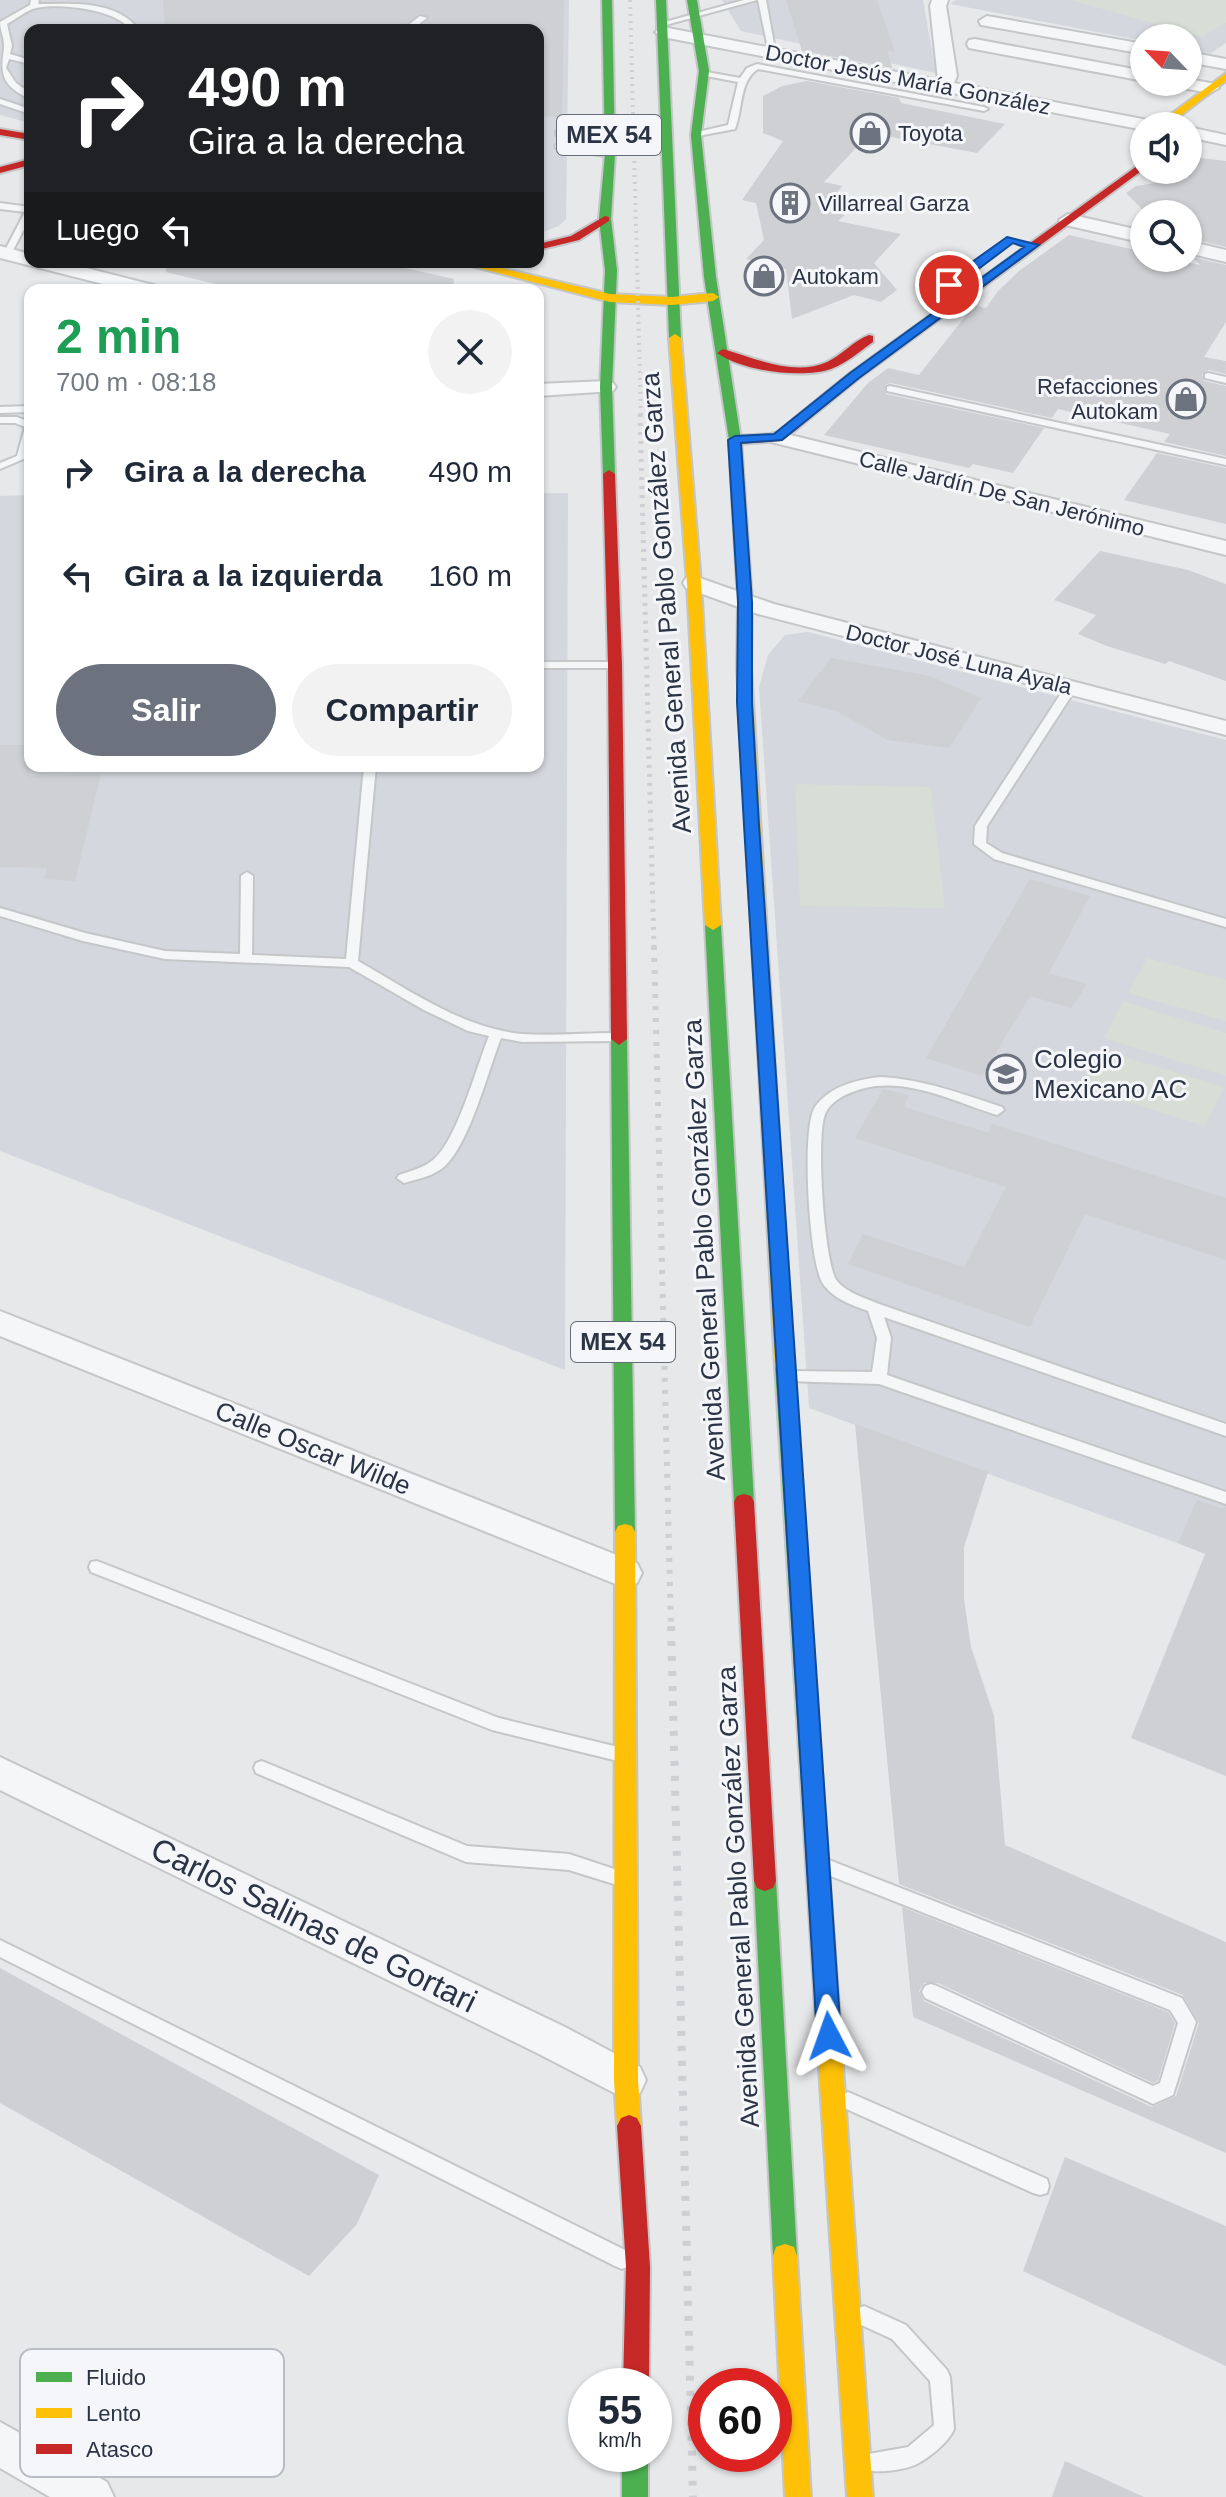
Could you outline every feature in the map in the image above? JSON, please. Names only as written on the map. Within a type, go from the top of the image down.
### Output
[{"type":"main road","name":"Avenida General Pablo González Garza","points":[[607,0],[610,154],[605,219],[625,274],[610,298],[606,387],[615,665],[625,1573],[626,2080],[638,2267],[636,2368]]},
{"type":"main road","name":"Avenida General Pablo González Garza","points":[[661,0],[672,301],[694,583],[798,2497]]},
{"type":"main road","name":"MEX 54","points":[[694,8],[704,73],[696,135],[710,277],[735,440],[745,602],[744,702],[785,1377],[860,2497]]},
{"type":"main road","points":[[1178,112],[1226,76]]},
{"type":"main road","points":[[1202,120],[1207,116]]},
{"type":"main road","points":[[0,132],[24,136]]},
{"type":"main road","points":[[0,151],[24,158]]},
{"type":"main road","points":[[0,170],[24,162]]},
{"type":"main road","points":[[723,353],[773,368],[805,370],[826,366],[896,322],[1011,239],[1130,172]]},
{"type":"main road","points":[[735,440],[778,438],[854,376],[1033,245],[1064,211]]},
{"type":"main road","points":[[544,246],[575,238],[605,219]]},
{"type":"main road","points":[[1011,239],[1033,245]]},
{"type":"main road","points":[[544,255],[567,260]]},
{"type":"main road","points":[[487,268],[610,298],[672,301],[713,297]]},
{"type":"main road","points":[[625,274],[710,277]]},
{"type":"main road","points":[[625,274],[672,301],[699,330],[707,356],[707,383]]},
{"type":"main road","points":[[896,322],[928,323]]},
{"type":"main road","points":[[826,366],[854,376]]},
{"type":"main road","points":[[714,444],[736,462]]},
{"type":"main road","points":[[635,2472],[635,2497]]},
{"type":"street","points":[[939,92],[948,76],[938,6],[940,0]]},
{"type":"street","points":[[987,21],[1130,47]]},
{"type":"street","name":"Doctor Jesús María González","points":[[663,28],[904,86],[1130,122]]},
{"type":"street","points":[[975,44],[1130,73]]},
{"type":"street","points":[[1202,60],[1226,64]]},
{"type":"street","points":[[1202,87],[1210,88]]},
{"type":"street","points":[[1202,135],[1226,140]]},
{"type":"street","points":[[1064,211],[1130,232]]},
{"type":"street","points":[[1202,250],[1226,256]]},
{"type":"street","points":[[4,253],[24,258]]},
{"type":"street","points":[[64,268],[126,284]]},
{"type":"street","points":[[544,390],[606,387]]},
{"type":"street","name":"Calle Jardín De San Jerónimo","points":[[778,438],[1226,548]]},
{"type":"street","name":"Doctor José Luna Ayala","points":[[694,583],[745,602],[1226,728]]},
{"type":"street","name":"Calle Oscar Wilde","points":[[0,1323],[625,1573]]},
{"type":"street","name":"Carlos Salinas de Gortari","points":[[0,1773],[551,2040],[626,2080]]},
{"type":"street","points":[[0,2444],[20,2456]]},
{"type":"street","points":[[57,2477],[92,2497]]},
{"type":"lane","points":[[663,28],[694,8],[753,0]]},
{"type":"lane","points":[[762,0],[773,53]]},
{"type":"lane","points":[[24,93],[13,85],[2,68],[8,46],[3,23],[34,3],[108,10],[130,24]]},
{"type":"lane","points":[[414,24],[423,18]]},
{"type":"lane","points":[[4,55],[24,60]]},
{"type":"lane","points":[[696,135],[732,127],[743,81],[750,69],[762,66],[904,86]]},
{"type":"lane","points":[[704,73],[743,81]]},
{"type":"lane","points":[[939,92],[984,109]]},
{"type":"lane","points":[[0,101],[24,110]]},
{"type":"lane","points":[[559,133],[609,133]]},
{"type":"lane","points":[[570,133],[570,148]]},
{"type":"lane","points":[[559,146],[610,154]]},
{"type":"lane","points":[[0,206],[24,209]]},
{"type":"lane","points":[[4,253],[24,226]]},
{"type":"lane","points":[[1208,376],[1226,380]]},
{"type":"lane","points":[[890,389],[1226,462]]},
{"type":"lane","points":[[0,410],[24,409]]},
{"type":"lane","points":[[0,420],[24,423]]},
{"type":"lane","points":[[0,466],[21,458],[24,447]]},
{"type":"lane","points":[[544,665],[615,665]]},
{"type":"lane","points":[[1071,687],[981,826],[980,844],[998,856],[1226,923]]},
{"type":"lane","points":[[352,963],[369,772]]},
{"type":"lane","points":[[246,959],[247,876]]},
{"type":"lane","points":[[0,912],[83,937],[165,955],[352,963],[429,1007],[473,1028],[496,1033],[545,1039],[619,1037]]},
{"type":"lane","points":[[404,1178],[428,1171],[443,1159],[453,1142],[496,1033]]},
{"type":"lane","points":[[997,1110],[925,1088],[876,1083],[845,1090],[818,1112],[814,1130],[823,1268],[828,1280],[844,1294],[874,1308],[1226,1430]]},
{"type":"lane","points":[[874,1308],[884,1338],[879,1378]]},
{"type":"lane","points":[[785,1377],[879,1378],[1226,1498]]},
{"type":"lane","points":[[97,1567],[498,1725],[626,1756]]},
{"type":"lane","points":[[262,1768],[466,1854],[569,1862],[626,1879]]},
{"type":"lane","points":[[817,1863],[1176,2004],[1187,2022],[1167,2089],[1153,2095],[931,1992]]},
{"type":"lane","points":[[0,1948],[638,2267]]},
{"type":"lane","points":[[833,2094],[1040,2186]]},
{"type":"lane","points":[[848,2309],[899,2332],[940,2377],[944,2429],[912,2456],[858,2464]]},
{"type":"shaded area","points":[[0,0],[569,0],[566,219],[559,226],[544,232],[544,24],[24,24],[24,121],[0,115]]},
{"type":"shaded area","points":[[722,0],[923,0],[936,73],[741,31]]},
{"type":"shaded area","points":[[956,0],[1226,0],[1226,43],[1210,54],[1202,53],[1202,24],[1130,24],[1130,38],[950,4]]},
{"type":"shaded area","points":[[1070,0],[1226,0],[1226,23],[1202,37],[1202,24],[1156,24]]},
{"type":"shaded area","points":[[544,493],[568,493],[565,1370],[0,1151],[0,496],[24,495],[24,772],[544,772]]},
{"type":"shaded area","name":"Colegio Mexicano AC","points":[[808,632],[1226,740],[1226,1561],[809,1408],[759,687],[768,655],[785,635]]},
{"type":"shaded area","points":[[795,784],[931,787],[945,908],[800,906]]},
{"type":"shaded area","points":[[1147,958],[1226,980],[1226,1021],[1128,993]]},
{"type":"shaded area","points":[[1123,1001],[1226,1033],[1226,1076],[1104,1038]]},
{"type":"shaded area","points":[[1098,1049],[1224,1087],[1205,1126],[1079,1087]]},
{"type":"building","points":[[163,0],[564,0],[562,117],[544,116],[544,24],[424,24],[430,19],[421,13],[407,24],[165,24]]},
{"type":"building","points":[[786,0],[877,0],[895,52],[888,51],[892,68],[802,51]]},
{"type":"building","points":[[807,81],[899,98],[901,103],[1005,124],[977,153],[870,133],[824,182],[843,186],[819,209],[845,215],[838,221],[901,234],[874,263],[897,290],[881,302],[854,295],[792,319],[786,269],[746,259],[764,240],[756,203],[742,200],[783,141],[763,133],[763,96],[782,86]]},
{"type":"building","points":[[1202,158],[1226,161],[1226,247],[1202,241],[1202,200],[1133,200],[1126,193],[1136,186],[1202,184]]},
{"type":"building","points":[[1069,235],[1130,249],[1130,272],[1202,272],[1202,259],[1226,265],[1226,322],[1204,357],[1226,361],[1226,374],[1209,370],[1202,374],[1204,381],[1226,386],[1226,456],[1164,442],[1170,434],[1058,409],[1052,418],[891,383],[885,385],[886,394],[1044,428],[1013,473],[973,464],[969,468],[824,435],[868,383],[888,368],[919,375],[974,305],[986,308],[1019,271]]},
{"type":"building","points":[[166,268],[405,268],[454,279],[454,284],[215,284],[166,272]]},
{"type":"building","points":[[1157,453],[1226,468],[1226,524],[1124,500]]},
{"type":"building","points":[[1100,551],[1188,570],[1226,584],[1226,681],[1169,661],[1165,664],[1107,646],[1078,634],[1096,615],[1054,600]]},
{"type":"building","points":[[831,658],[930,676],[981,698],[949,748],[888,740],[836,711],[798,701]]},
{"type":"building","points":[[0,745],[24,745],[24,772],[30,772],[30,776],[101,774],[75,881],[44,879],[47,868],[0,867]]},
{"type":"building","points":[[1030,879],[1090,896],[1049,973],[1087,984],[1071,1008],[1030,996],[982,1076],[926,1058]]},
{"type":"building","points":[[883,1089],[909,1095],[904,1107],[989,1133],[992,1124],[1226,1198],[1226,1260],[1085,1214],[1030,1327],[848,1264],[863,1234],[964,1267],[1006,1187],[855,1138]]},
{"type":"building","points":[[855,1424],[988,1472],[964,1547],[964,1599],[971,1647],[994,1716],[1005,1845],[1226,1942],[1226,2153],[913,2017],[902,1907],[1168,2012],[1175,2023],[1158,2081],[1153,2083],[938,1983],[924,1983],[919,1991],[924,2001],[1152,2107],[1176,2096],[1199,2023],[1183,1995],[899,1884]]},
{"type":"building","points":[[1197,1500],[1223,1509],[1226,1507],[1226,1776],[1131,1738],[1205,1554],[1178,1543]]},
{"type":"building","points":[[0,1968],[379,2175],[357,2224],[309,2276],[0,2103]]},
{"type":"building","points":[[1065,2157],[1226,2226],[1226,2366],[1023,2271]]},
{"type":"building","points":[[1065,2461],[1144,2497],[1052,2497]]},
{"type":"railway","points":[[630,0],[641,416]]},
{"type":"railway","points":[[640,414],[654,948]]},
{"type":"railway","points":[[654,946],[671,1628]]},
{"type":"railway","points":[[671,1626],[693,2497]]},
{"type":"traffic: fast","points":[[607,0],[610,154],[605,219],[611,270],[606,387],[609,474]]},
{"type":"traffic: fast","points":[[661,0],[675,338]]},
{"type":"traffic: fast","points":[[692,0],[704,71],[696,135],[710,277],[735,440],[745,602],[744,668]]},
{"type":"traffic: fast","points":[[713,925],[744,1502]]},
{"type":"traffic: fast","points":[[619,1039],[625,1532]]},
{"type":"traffic: fast","points":[[784,1366],[828,2023]]},
{"type":"traffic: fast","points":[[765,1881],[785,2256]]},
{"type":"traffic: fast","points":[[635,2472],[635,2497]]},
{"type":"traffic: slow","points":[[1178,112],[1226,76]]},
{"type":"traffic: slow","points":[[487,268],[610,298],[672,301],[713,297]]},
{"type":"traffic: slow","points":[[675,338],[694,583],[713,925]]},
{"type":"traffic: slow","points":[[744,668],[784,1366]]},
{"type":"traffic: slow","points":[[625,1532],[626,2080],[629,2126]]},
{"type":"traffic: slow","points":[[828,2023],[860,2497]]},
{"type":"traffic: slow","points":[[785,2256],[798,2497]]},
{"type":"traffic: jam","points":[[0,132],[24,136]]},
{"type":"traffic: jam","points":[[0,170],[24,164]]},
{"type":"traffic: jam","points":[[735,440],[778,438],[854,376],[1130,174]]},
{"type":"traffic: jam","points":[[544,246],[575,238],[605,219]]},
{"type":"traffic: jam","points":[[723,353],[774,368],[814,369],[833,363],[869,339]]},
{"type":"traffic: jam","points":[[609,474],[615,665],[619,1039]]},
{"type":"traffic: jam","points":[[744,1502],[765,1881]]},
{"type":"traffic: jam","points":[[629,2126],[638,2267],[636,2368]]},
{"type":"place","name":"Toyota","points":[[870,133]]},
{"type":"place","name":"Villarreal Garza","points":[[790,203]]},
{"type":"place","name":"Autokam","points":[[764,276]]},
{"type":"place","name":"Refacciones Autokam","points":[[1186,399]]},
{"type":"place","name":"Colegio Mexicano AC","points":[[1006,1074]]},
{"type":"route","points":[[829,2036],[744,702],[745,602],[735,440],[778,438],[854,376],[1033,245],[1011,239],[949,285]]}]
